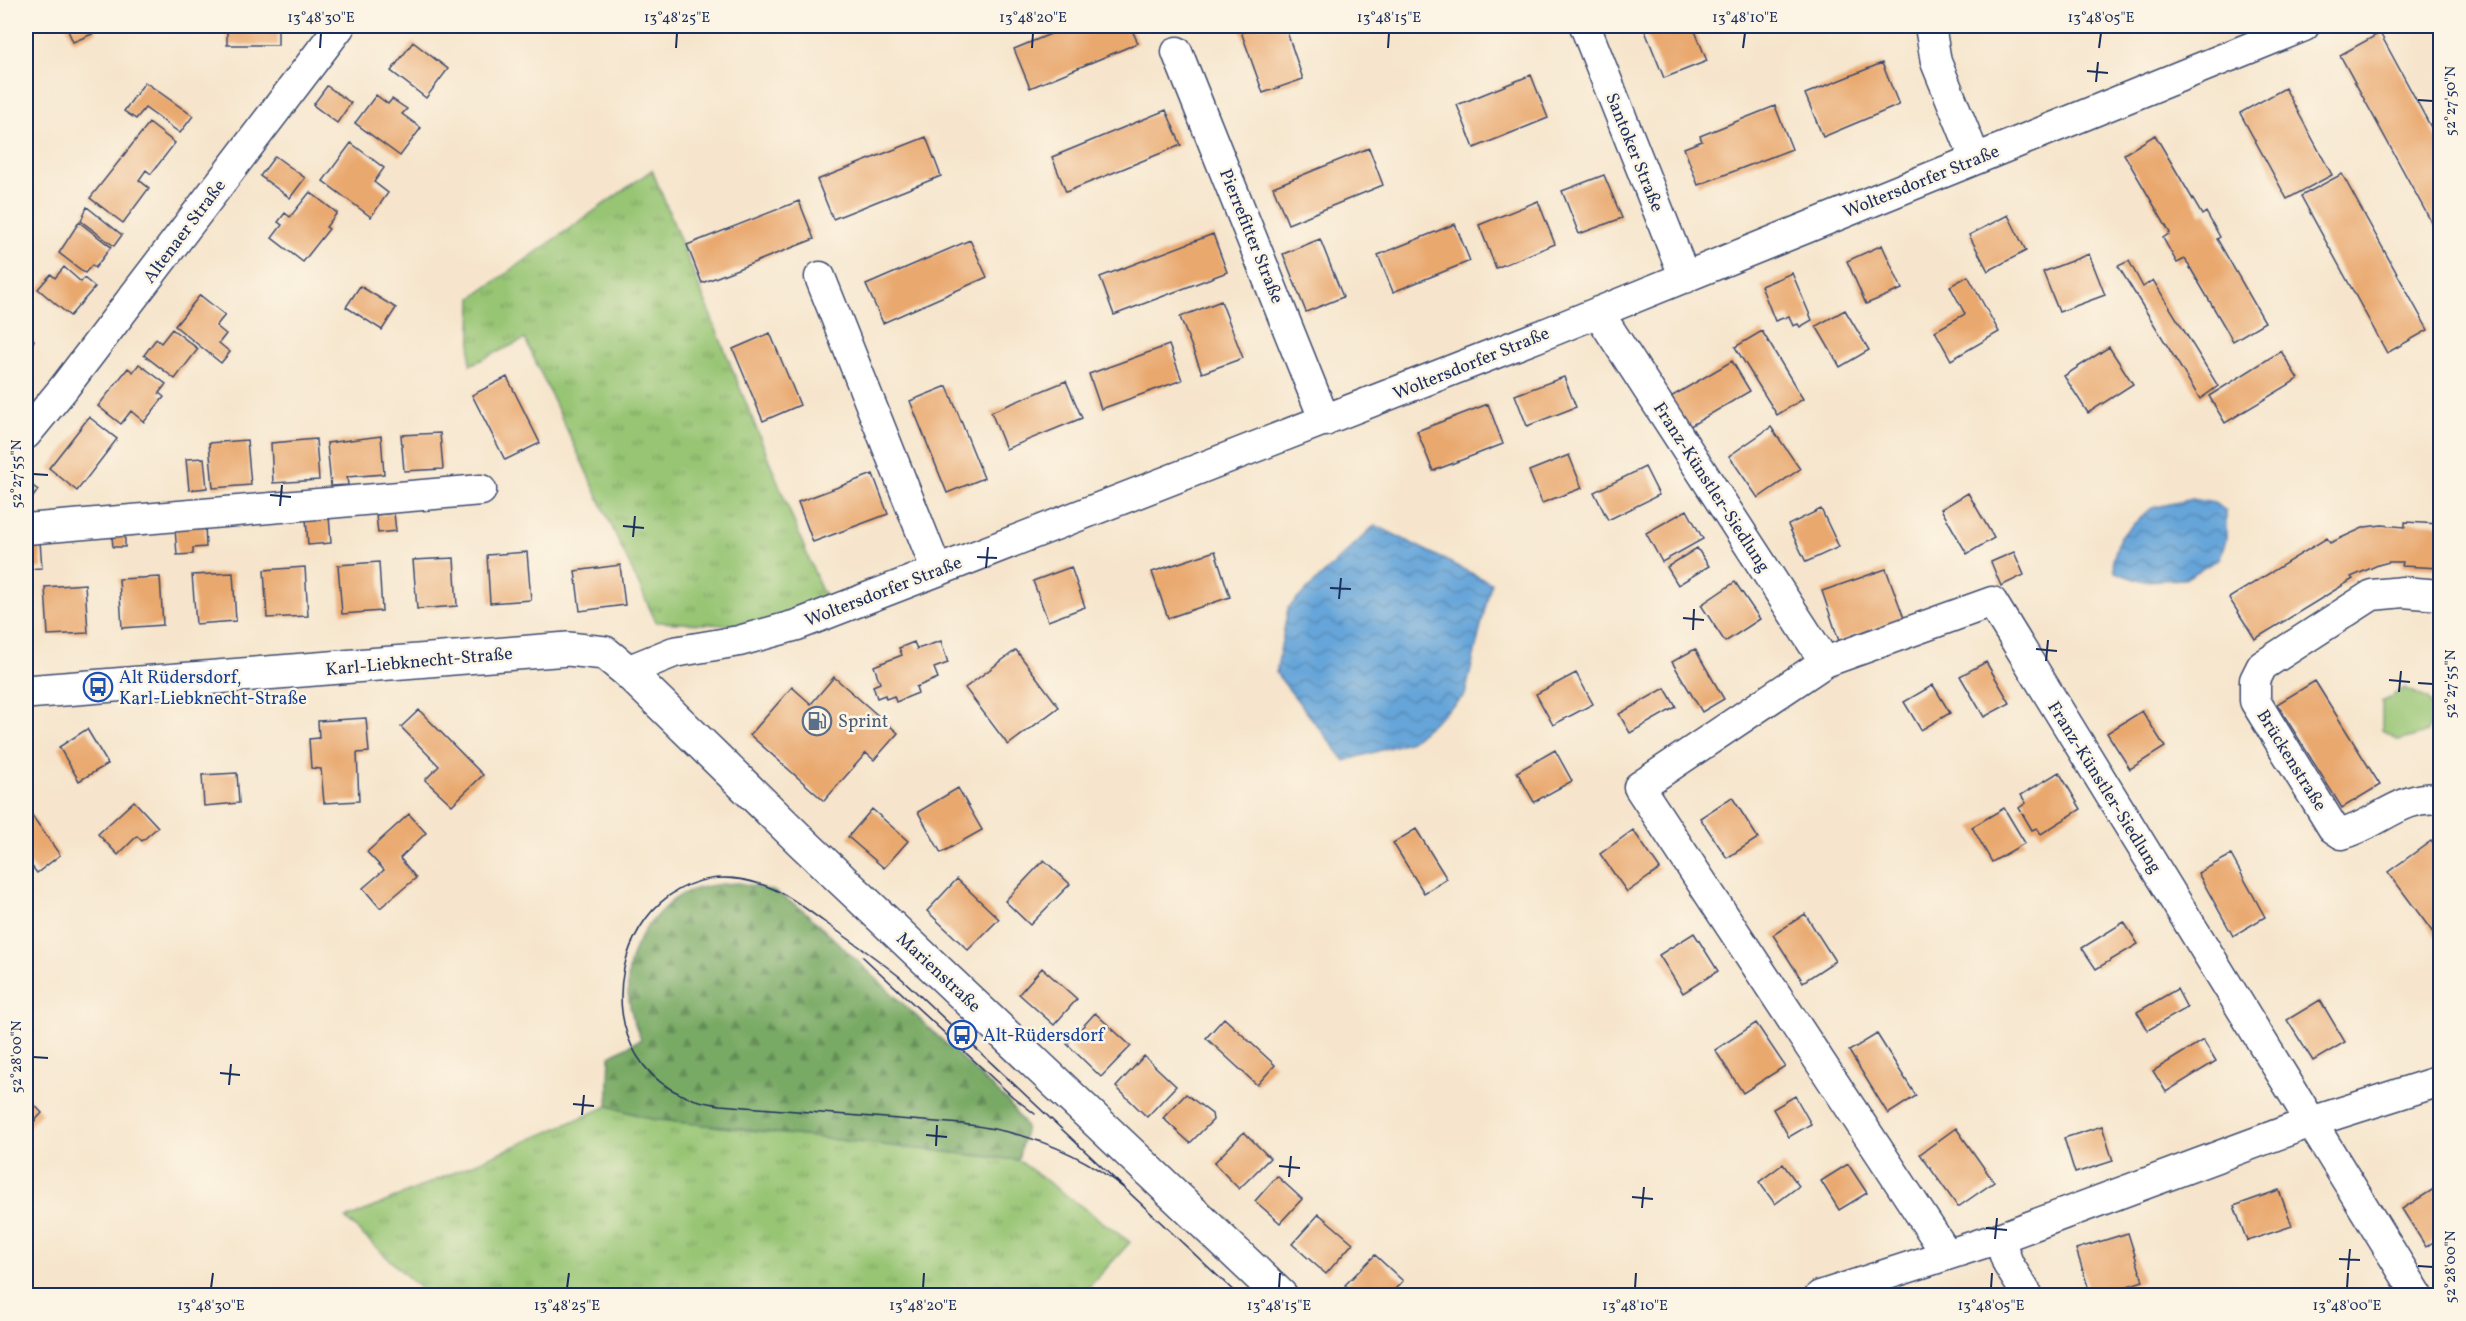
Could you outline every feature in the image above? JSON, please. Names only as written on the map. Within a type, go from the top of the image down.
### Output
[{"type":"street","name":"Altenaer Straße","points":[[26,434],[63,389],[340,26]]},
{"type":"street","name":"Santoker Straße","points":[[1585,26],[1684,278]]},
{"type":"street","points":[[1930,26],[1936,62],[1975,158]]},
{"type":"street","name":"Woltersdorfer Straße","points":[[627,671],[674,652],[739,641],[796,624],[937,571],[1325,421],[1684,278],[2304,26]]},
{"type":"street","name":"Pierrefitter Straße","points":[[1177,52],[1325,421]]},
{"type":"street","points":[[820,277],[937,571]]},
{"type":"street","name":"Franz-Künstler-Siedlung","points":[[1598,312],[1825,662]]},
{"type":"street","points":[[26,529],[481,490]]},
{"type":"street","name":"Brückenstraße","points":[[2440,595],[2403,592],[2372,595],[2262,666],[2255,680],[2255,700],[2333,828],[2342,834],[2355,831],[2405,803],[2432,798],[2440,799]]},
{"type":"street","name":"Franz-Künstler-Siedlung","points":[[1946,1253],[1639,787],[1825,662],[1992,602],[2418,1296]]},
{"type":"street","name":"Karl-Liebknecht-Straße","points":[[26,692],[568,649],[605,653],[627,671]]},
{"type":"street","name":"Marienstraße","points":[[627,671],[803,843],[1281,1296]]},
{"type":"street","points":[[1820,1296],[1946,1253],[1999,1238],[2311,1122],[2440,1081]]},
{"type":"street","points":[[1999,1238],[2008,1264],[2028,1296]]},
{"type":"green space","points":[[652,170],[821,589],[829,600],[752,626],[656,622],[525,339],[470,365],[472,298]]},
{"type":"green space","points":[[2405,688],[2428,699],[2434,716],[2426,733],[2399,741],[2382,730],[2382,702]]},
{"type":"green space","points":[[739,883],[773,891],[802,909],[1008,1102],[1026,1127],[1018,1160],[651,1119],[608,1106],[610,1056],[641,1039],[634,1022],[628,988],[632,956],[638,941],[660,912],[681,895],[701,887]]},
{"type":"green space","points":[[608,1106],[651,1119],[1018,1160],[1130,1242],[1082,1295],[428,1296],[346,1219]]},
{"type":"water","points":[[2192,499],[2214,503],[2226,511],[2226,540],[2220,558],[2185,579],[2140,581],[2115,572],[2113,560],[2120,536],[2152,508]]},
{"type":"water","points":[[1375,525],[1491,583],[1465,695],[1411,741],[1345,761],[1276,673],[1288,608]]},
{"type":"building","points":[[66,26],[95,26],[97,32],[73,42]]},
{"type":"building","points":[[227,26],[278,26],[278,45],[227,45]]},
{"type":"building","points":[[1070,26],[1130,26],[1138,43],[1030,88],[1014,49]]},
{"type":"building","points":[[1239,26],[1285,26],[1303,79],[1263,93]]},
{"type":"building","points":[[1643,26],[1693,26],[1707,61],[1664,78]]},
{"type":"building","points":[[2380,33],[2440,144],[2440,238],[2340,55]]},
{"type":"building","points":[[413,42],[448,69],[426,98],[391,71]]},
{"type":"building","points":[[1882,63],[1899,105],[1823,137],[1805,94]]},
{"type":"building","points":[[1531,75],[1548,118],[1474,148],[1457,105]]},
{"type":"building","points":[[145,82],[193,116],[180,133],[145,108],[136,119],[124,111]]},
{"type":"building","points":[[327,86],[351,103],[337,123],[313,105]]},
{"type":"building","points":[[2285,88],[2332,175],[2287,199],[2240,113]]},
{"type":"building","points":[[376,95],[388,104],[392,99],[407,109],[402,114],[421,128],[400,156],[355,123]]},
{"type":"building","points":[[1775,106],[1792,149],[1698,185],[1684,148],[1702,141],[1700,136]]},
{"type":"building","points":[[1166,110],[1181,145],[1066,192],[1052,157]]},
{"type":"building","points":[[149,123],[175,143],[151,174],[146,170],[139,180],[149,188],[123,223],[90,198]]},
{"type":"building","points":[[2155,135],[2202,215],[2206,212],[2220,237],[2217,239],[2265,322],[2233,341],[2185,259],[2177,263],[2163,238],[2170,233],[2124,154]]},
{"type":"building","points":[[926,137],[941,176],[833,219],[817,180]]},
{"type":"building","points":[[351,143],[384,168],[374,182],[388,193],[371,217],[323,181]]},
{"type":"building","points":[[1369,148],[1383,185],[1288,224],[1273,187]]},
{"type":"building","points":[[275,156],[305,178],[290,198],[260,176]]},
{"type":"building","points":[[2342,174],[2428,330],[2387,353],[2301,196]]},
{"type":"building","points":[[1604,175],[1622,218],[1579,234],[1562,191]]},
{"type":"building","points":[[310,192],[337,213],[326,227],[329,229],[303,262],[272,238],[282,225],[278,222],[285,213],[290,217]]},
{"type":"building","points":[[799,201],[814,239],[702,283],[687,245]]},
{"type":"building","points":[[1538,201],[1555,244],[1496,268],[1479,225]]},
{"type":"building","points":[[87,207],[122,235],[114,246],[81,221]]},
{"type":"building","points":[[2008,215],[2026,251],[1988,271],[1969,235]]},
{"type":"building","points":[[79,222],[111,247],[95,268],[92,265],[85,273],[59,253]]},
{"type":"building","points":[[1455,224],[1470,261],[1393,292],[1378,255]]},
{"type":"building","points":[[1213,234],[1227,272],[1114,315],[1100,277]]},
{"type":"building","points":[[1320,239],[1343,297],[1306,312],[1283,254]]},
{"type":"building","points":[[970,240],[987,277],[883,323],[866,285]]},
{"type":"building","points":[[1882,245],[1902,289],[1866,304],[1847,261]]},
{"type":"building","points":[[2089,254],[2105,295],[2059,312],[2043,272]]},
{"type":"building","points":[[2129,261],[2143,287],[2153,280],[2218,386],[2200,399],[2118,266]]},
{"type":"building","points":[[64,267],[81,282],[84,278],[95,287],[70,316],[38,289],[51,274],[55,278]]},
{"type":"building","points":[[1792,273],[1812,320],[1800,327],[1798,324],[1793,326],[1789,316],[1775,321],[1761,286]]},
{"type":"building","points":[[1968,276],[1999,332],[1951,360],[1935,331],[1965,314],[1950,286]]},
{"type":"building","points":[[360,286],[396,308],[382,330],[346,307]]},
{"type":"building","points":[[200,295],[225,315],[216,326],[226,334],[219,343],[230,352],[221,363],[175,326]]},
{"type":"building","points":[[1221,301],[1243,358],[1202,373],[1180,317]]},
{"type":"building","points":[[1845,310],[1869,350],[1840,367],[1816,326]]},
{"type":"building","points":[[172,329],[198,349],[175,379],[144,355],[156,339],[161,343]]},
{"type":"building","points":[[1762,331],[1803,399],[1777,415],[1735,347]]},
{"type":"building","points":[[770,333],[800,405],[763,421],[733,349]]},
{"type":"building","points":[[26,337],[34,340],[26,362]]},
{"type":"building","points":[[1169,345],[1182,380],[1101,409],[1089,374]]},
{"type":"building","points":[[2109,347],[2133,384],[2088,413],[2064,376]]},
{"type":"building","points":[[2281,351],[2298,379],[2225,423],[2209,396]]},
{"type":"building","points":[[1732,361],[1750,391],[1687,428],[1669,398]]},
{"type":"building","points":[[139,364],[166,384],[159,393],[164,397],[144,422],[131,411],[121,424],[98,406],[128,368],[133,372]]},
{"type":"building","points":[[507,377],[540,443],[505,460],[472,395]]},
{"type":"building","points":[[1564,377],[1576,407],[1527,426],[1515,395]]},
{"type":"building","points":[[1066,381],[1082,418],[1006,449],[991,412]]},
{"type":"building","points":[[947,386],[984,478],[947,493],[910,401]]},
{"type":"building","points":[[1488,404],[1503,444],[1433,471],[1417,431]]},
{"type":"building","points":[[89,417],[117,439],[77,491],[49,468]]},
{"type":"building","points":[[1771,427],[1800,469],[1758,498],[1729,456]]},
{"type":"building","points":[[440,433],[443,469],[404,471],[401,435]]},
{"type":"building","points":[[381,436],[384,474],[347,477],[348,485],[331,486],[327,443]]},
{"type":"building","points":[[316,439],[319,480],[273,483],[271,443]]},
{"type":"building","points":[[247,440],[251,485],[213,488],[209,443]]},
{"type":"building","points":[[1569,455],[1582,488],[1542,503],[1529,471]]},
{"type":"building","points":[[204,458],[207,488],[189,490],[186,459]]},
{"type":"building","points":[[1645,467],[1659,495],[1608,520],[1594,492]]},
{"type":"building","points":[[873,474],[888,514],[813,542],[798,502]]},
{"type":"building","points":[[26,481],[38,490],[26,507]]},
{"type":"building","points":[[1968,493],[1994,538],[1967,554],[1941,509]]},
{"type":"building","points":[[1821,509],[1839,547],[1806,562],[1788,525]]},
{"type":"building","points":[[1687,510],[1703,539],[1662,562],[1646,533]]},
{"type":"building","points":[[394,513],[396,531],[378,533],[376,515]]},
{"type":"building","points":[[329,516],[331,543],[308,545],[306,518]]},
{"type":"building","points":[[2405,522],[2440,524],[2440,568],[2402,566],[2403,562],[2378,565],[2351,577],[2353,579],[2255,639],[2229,598],[2327,538],[2330,543],[2365,527],[2382,525],[2405,527]]},
{"type":"building","points":[[205,524],[206,547],[193,548],[193,554],[177,555],[175,529]]},
{"type":"building","points":[[112,536],[125,536],[125,547],[113,547]]},
{"type":"building","points":[[40,541],[42,568],[27,569],[26,542]]},
{"type":"building","points":[[1697,548],[1709,566],[1678,585],[1667,567]]},
{"type":"building","points":[[1215,551],[1230,597],[1168,618],[1152,572]]},
{"type":"building","points":[[527,552],[531,600],[490,603],[487,555]]},
{"type":"building","points":[[2014,552],[2024,575],[2001,586],[1991,562]]},
{"type":"building","points":[[454,558],[457,606],[417,609],[413,560]]},
{"type":"building","points":[[379,562],[382,611],[342,614],[338,565]]},
{"type":"building","points":[[620,565],[625,605],[580,611],[575,571]]},
{"type":"building","points":[[305,567],[308,616],[267,618],[264,570]]},
{"type":"building","points":[[1071,567],[1085,607],[1048,621],[1033,581]]},
{"type":"building","points":[[1886,569],[1904,618],[1839,641],[1822,591]]},
{"type":"building","points":[[233,573],[236,621],[196,624],[192,575]]},
{"type":"building","points":[[160,577],[163,625],[122,628],[119,579]]},
{"type":"building","points":[[1735,582],[1760,619],[1725,642],[1701,605]]},
{"type":"building","points":[[85,584],[88,633],[48,635],[45,587]]},
{"type":"building","points":[[941,641],[948,663],[934,668],[938,678],[916,687],[918,693],[896,702],[894,696],[886,699],[885,695],[877,698],[873,686],[880,683],[874,666],[902,655],[899,648],[914,642],[917,649]]},
{"type":"building","points":[[1695,649],[1724,699],[1702,712],[1672,662]]},
{"type":"building","points":[[1016,650],[1059,707],[1008,745],[965,688]]},
{"type":"building","points":[[1986,662],[2010,703],[1984,717],[1960,676]]},
{"type":"building","points":[[1576,673],[1593,704],[1553,725],[1536,694]]},
{"type":"building","points":[[834,677],[898,733],[874,760],[866,753],[824,801],[750,735],[792,687],[811,704]]},
{"type":"building","points":[[2315,681],[2380,785],[2342,808],[2277,704]]},
{"type":"building","points":[[1933,685],[1950,713],[1921,730],[1904,702]]},
{"type":"building","points":[[1665,688],[1676,707],[1630,733],[1619,714]]},
{"type":"building","points":[[419,710],[483,775],[452,805],[425,780],[439,766],[401,727]]},
{"type":"building","points":[[2142,711],[2165,747],[2130,769],[2107,733]]},
{"type":"building","points":[[366,718],[369,752],[357,753],[359,801],[324,803],[321,769],[311,768],[309,739],[319,738],[318,721]]},
{"type":"building","points":[[87,729],[108,764],[79,781],[59,747]]},
{"type":"building","points":[[1555,750],[1572,781],[1534,802],[1517,772]]},
{"type":"building","points":[[2059,772],[2081,809],[2041,834],[2037,828],[2032,830],[2019,808],[2026,803],[2021,795]]},
{"type":"building","points":[[237,773],[239,803],[204,806],[202,775]]},
{"type":"building","points":[[958,788],[982,830],[941,853],[918,812]]},
{"type":"building","points":[[1732,797],[1758,838],[1727,858],[1700,818]]},
{"type":"building","points":[[134,801],[158,827],[142,841],[137,836],[118,855],[98,834]]},
{"type":"building","points":[[26,807],[60,855],[37,873],[26,859]]},
{"type":"building","points":[[2004,808],[2025,843],[1992,862],[1972,827]]},
{"type":"building","points":[[872,809],[908,841],[884,868],[848,837]]},
{"type":"building","points":[[409,814],[426,833],[400,858],[416,878],[380,908],[363,888],[384,870],[367,852]]},
{"type":"building","points":[[1416,829],[1447,879],[1424,893],[1393,843]]},
{"type":"building","points":[[1633,830],[1660,869],[1627,892],[1600,854]]},
{"type":"building","points":[[2431,841],[2440,853],[2440,942],[2388,872]]},
{"type":"building","points":[[2231,855],[2265,917],[2233,936],[2198,873]]},
{"type":"building","points":[[1044,860],[1070,884],[1030,925],[1005,901]]},
{"type":"building","points":[[957,879],[999,919],[968,950],[927,911]]},
{"type":"building","points":[[1805,914],[1835,961],[1803,982],[1773,935]]},
{"type":"building","points":[[2124,922],[2138,944],[2096,969],[2082,948]]},
{"type":"building","points":[[1694,933],[1718,971],[1683,993],[1659,955]]},
{"type":"building","points":[[1042,968],[1077,999],[1054,1025],[1019,994]]},
{"type":"building","points":[[2177,989],[2187,1008],[2148,1030],[2137,1012]]},
{"type":"building","points":[[2320,1000],[2345,1042],[2313,1061],[2287,1020]]},
{"type":"building","points":[[1095,1013],[1131,1046],[1101,1077],[1067,1044]]},
{"type":"building","points":[[1224,1018],[1275,1065],[1257,1085],[1206,1038]]},
{"type":"building","points":[[1756,1023],[1785,1066],[1743,1093],[1715,1050]]},
{"type":"building","points":[[1877,1034],[1916,1096],[1888,1114],[1849,1051]]},
{"type":"building","points":[[2203,1040],[2216,1061],[2166,1092],[2153,1071]]},
{"type":"building","points":[[1144,1056],[1176,1086],[1147,1117],[1116,1087]]},
{"type":"building","points":[[1186,1094],[1212,1114],[1213,1120],[1190,1143],[1163,1118]]},
{"type":"building","points":[[26,1096],[42,1113],[26,1130]]},
{"type":"building","points":[[1795,1096],[1811,1124],[1789,1137],[1773,1109]]},
{"type":"building","points":[[2102,1126],[2113,1161],[2075,1173],[2064,1138]]},
{"type":"building","points":[[1956,1128],[1994,1182],[1958,1207],[1920,1154]]},
{"type":"building","points":[[1244,1132],[1270,1158],[1239,1189],[1214,1163]]},
{"type":"building","points":[[1783,1164],[1799,1186],[1775,1204],[1759,1182]]},
{"type":"building","points":[[1848,1164],[1867,1193],[1839,1210],[1821,1181]]},
{"type":"building","points":[[1277,1176],[1302,1199],[1280,1223],[1255,1201]]},
{"type":"building","points":[[2440,1185],[2440,1237],[2426,1247],[2402,1209]]},
{"type":"building","points":[[2279,1190],[2292,1226],[2247,1241],[2234,1206]]},
{"type":"building","points":[[1319,1214],[1353,1243],[1326,1274],[1292,1244]]},
{"type":"building","points":[[2128,1233],[2143,1281],[2098,1296],[2091,1296],[2076,1249]]},
{"type":"building","points":[[1375,1255],[1403,1281],[1388,1296],[1356,1296],[1345,1285]]},
{"type":"tram line","points":[[1126,1190],[1108,1176],[1069,1153],[1028,1137],[985,1127],[720,1105],[669,1088],[637,1055],[622,1014],[624,969],[640,928],[669,896],[709,879],[760,884],[793,900],[900,977],[1239,1296]]},
{"type":"tram line","points":[[863,957],[1013,1097],[1035,1114]]},
{"type":"place","name":"Alt Rüdersdorf, Karl-Liebknecht-Straße","points":[[98,687]]},
{"type":"place","name":"Sprint","points":[[817,721]]},
{"type":"place","name":"Alt-Rüdersdorf","points":[[962,1035]]}]
